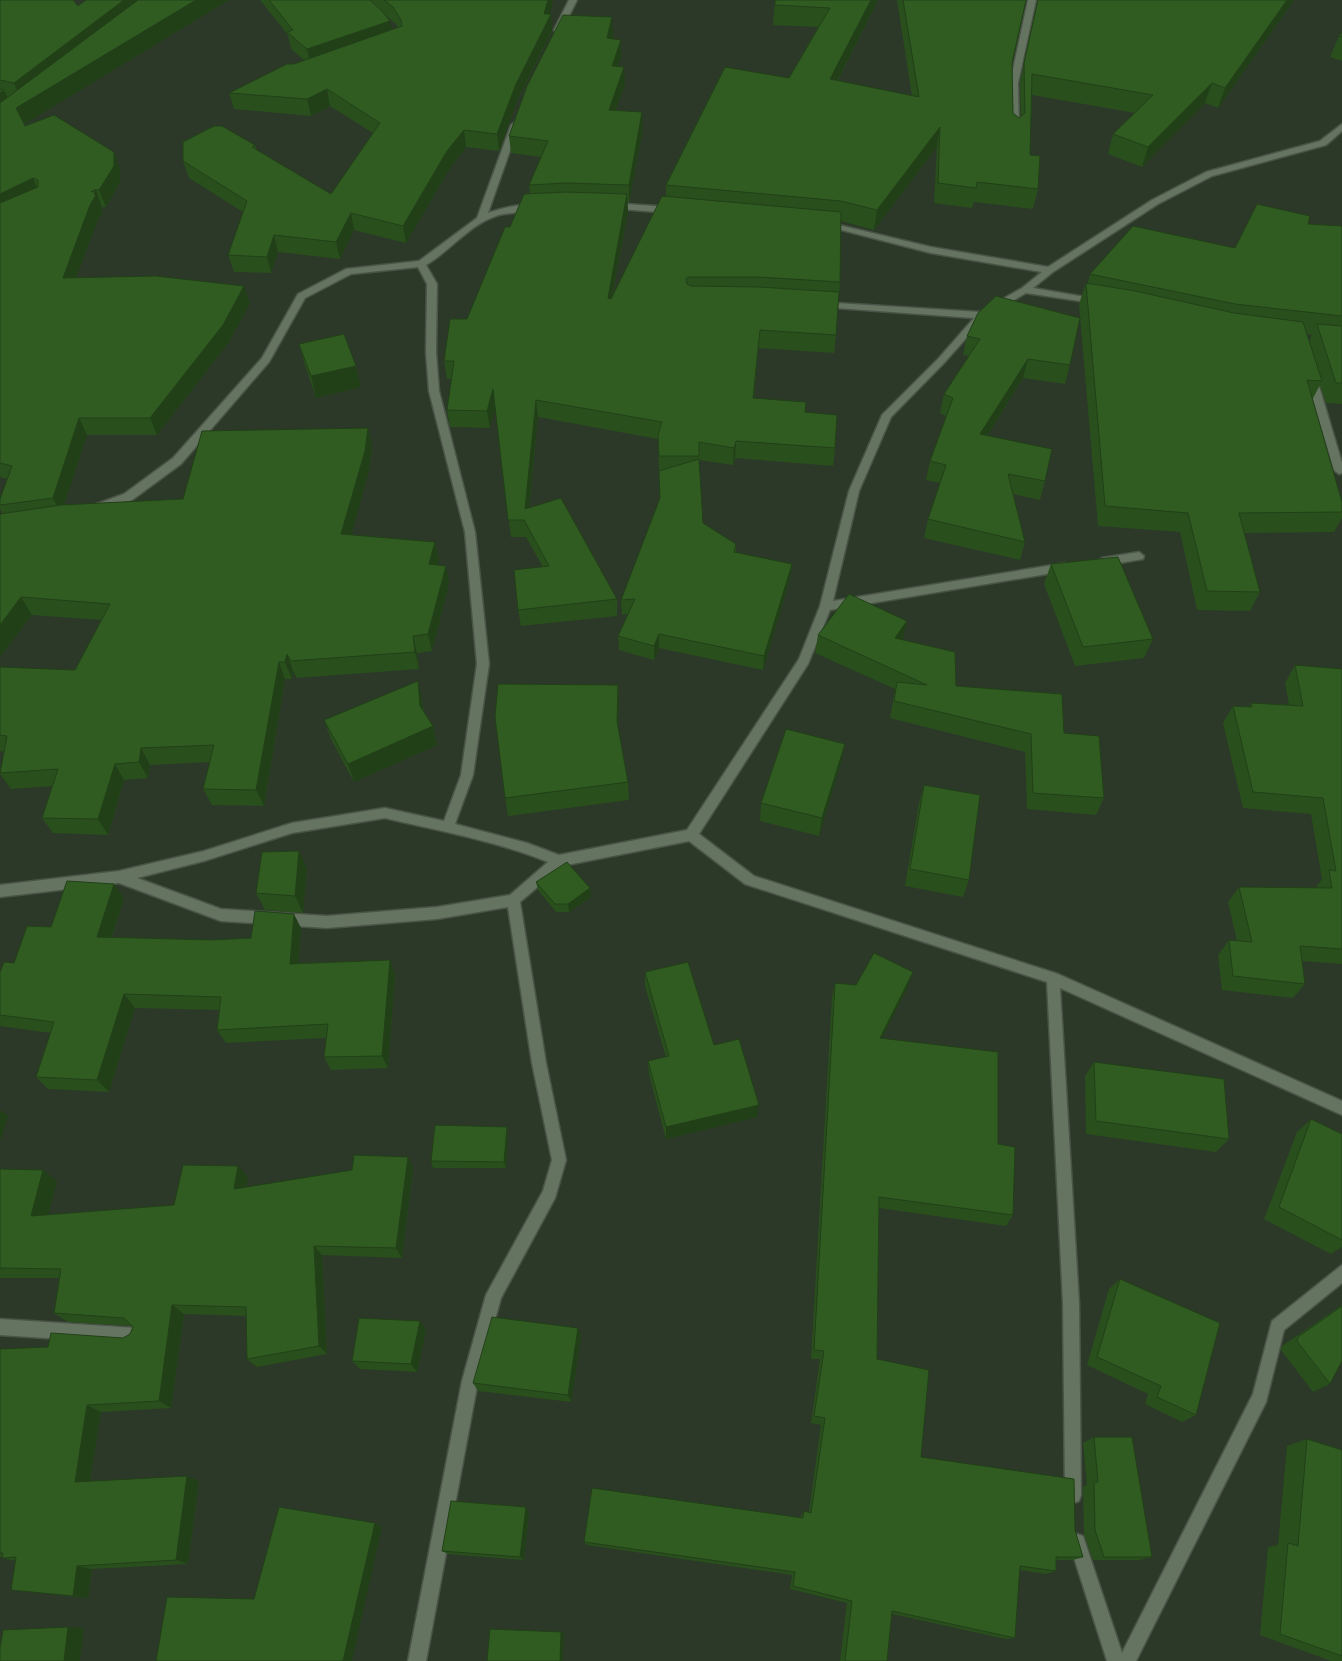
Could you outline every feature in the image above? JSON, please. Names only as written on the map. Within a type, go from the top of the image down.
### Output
[{"type":"street","points":[[552,42],[573,0]]},
{"type":"street","points":[[1015,133],[1014,83],[1032,0]]},
{"type":"street","points":[[481,219],[517,120]]},
{"type":"street","points":[[119,877],[221,915],[317,921],[437,913],[513,900],[559,861],[691,835],[804,661],[826,606],[854,491],[887,415],[941,361],[982,315],[1025,290],[1050,270],[1155,202],[1209,174],[1323,143],[1342,127]]},
{"type":"street","points":[[82,513],[128,497],[177,461],[266,360],[301,296],[349,271],[420,264],[448,247],[481,219],[518,208],[547,206]]},
{"type":"street","points":[[603,206],[678,211]]},
{"type":"street","points":[[813,222],[833,224],[931,250],[1050,270]]},
{"type":"street","points":[[420,264],[432,284],[431,352],[434,391],[470,532],[483,664],[467,775],[448,827]]},
{"type":"street","points":[[1025,290],[1109,304]]},
{"type":"street","points":[[817,304],[982,315]]},
{"type":"street","points":[[1308,366],[1339,470]]},
{"type":"street","points":[[1095,563],[1139,556]]},
{"type":"street","points":[[826,606],[1077,565]]},
{"type":"street","points":[[0,891],[119,877],[204,856],[292,828],[385,814],[448,827],[527,848],[559,861]]},
{"type":"street","points":[[691,835],[750,880],[1054,978],[1342,1108]]},
{"type":"street","points":[[417,1661],[470,1381],[494,1295],[550,1193],[560,1160],[539,1063],[513,900]]},
{"type":"street","points":[[1054,978],[1071,1303],[1074,1534],[1116,1661]]},
{"type":"street","points":[[1127,1661],[1260,1396],[1277,1326],[1342,1273]]},
{"type":"street","points":[[0,1327],[136,1336]]},
{"type":"building","points":[[0,0],[73,0],[78,6],[86,0],[124,0],[14,83],[0,80]]},
{"type":"building","points":[[138,0],[196,0],[16,108],[25,126],[54,115],[114,152],[114,166],[99,190],[96,190],[94,194],[96,195],[90,205],[63,278],[156,276],[244,286],[223,325],[150,418],[79,418],[53,498],[0,505],[0,499],[12,466],[0,463],[0,203],[38,187],[38,180],[33,178],[0,194],[0,103]]},
{"type":"building","points":[[269,0],[370,0],[390,21],[307,49],[287,32],[293,30]]},
{"type":"building","points":[[384,0],[548,0],[544,14],[551,14],[516,84],[497,134],[464,130],[447,151],[403,226],[351,213],[336,242],[274,235],[267,257],[228,255],[247,201],[183,161],[183,142],[214,126],[222,126],[255,145],[252,147],[331,194],[380,123],[327,89],[307,99],[229,93],[287,64],[294,64],[402,26],[401,20],[393,7]]},
{"type":"building","points":[[775,0],[871,0],[830,79],[919,97],[903,0],[1026,0],[1012,63],[1013,113],[1019,118],[1025,113],[1024,63],[1038,0],[1287,0],[1225,88],[1212,83],[1148,147],[1113,134],[1153,95],[1032,74],[1030,155],[1040,156],[1038,189],[977,182],[976,188],[938,183],[940,127],[877,210],[841,201],[666,185],[725,67],[789,78],[830,8],[775,5]]},
{"type":"building","points":[[563,15],[612,17],[607,38],[621,40],[612,66],[624,67],[609,110],[642,112],[629,185],[566,183],[529,185],[548,141],[509,136],[527,86]]},
{"type":"building","points":[[566,192],[627,194],[608,298],[611,299],[662,196],[841,212],[840,282],[759,277],[688,277],[686,279],[687,284],[691,286],[759,287],[839,292],[836,335],[760,330],[753,398],[806,402],[805,412],[837,415],[835,448],[736,441],[734,448],[699,442],[699,456],[659,456],[658,435],[662,422],[536,400],[525,509],[561,498],[617,599],[518,610],[514,570],[549,566],[524,520],[508,520],[493,389],[487,411],[447,410],[454,361],[444,361],[450,319],[467,319],[505,227],[510,227],[524,194]]},
{"type":"building","points":[[1257,204],[1310,216],[1308,224],[1342,226],[1342,316],[1235,304],[1090,274],[1133,226],[1235,248]]},
{"type":"building","points":[[1086,283],[1135,291],[1234,313],[1303,322],[1322,381],[1307,380],[1342,502],[1342,512],[1239,513],[1260,592],[1207,591],[1188,513],[1105,506]]},
{"type":"building","points":[[996,296],[1080,318],[1070,365],[1028,359],[980,434],[1052,449],[1045,481],[1008,474],[1025,542],[928,519],[946,465],[930,461],[953,398],[944,394],[980,339],[967,336],[978,313]]},
{"type":"building","points":[[1317,324],[1342,326],[1342,383],[1336,383]]},
{"type":"building","points":[[344,334],[356,366],[311,376],[299,344]]},
{"type":"building","points":[[368,428],[365,451],[341,534],[435,542],[429,564],[446,566],[428,634],[413,636],[415,652],[291,661],[287,654],[285,662],[279,662],[256,790],[203,789],[214,745],[141,748],[139,762],[115,764],[98,819],[42,818],[58,769],[0,773],[7,736],[0,735],[0,667],[75,670],[110,604],[21,597],[0,625],[0,514],[61,505],[183,499],[202,431]]},
{"type":"building","points":[[699,459],[703,523],[736,544],[734,552],[792,564],[764,656],[659,634],[654,646],[618,636],[635,599],[621,600],[660,498],[659,471]]},
{"type":"building","points":[[1118,557],[1153,639],[1083,647],[1051,564]]},
{"type":"building","points":[[849,594],[907,621],[895,638],[955,652],[956,686],[1062,694],[1064,733],[1099,736],[1104,798],[1033,793],[1031,734],[894,701],[897,682],[927,685],[818,635]]},
{"type":"building","points":[[1295,665],[1342,669],[1342,949],[1300,946],[1305,984],[1233,976],[1229,940],[1252,942],[1239,887],[1332,888],[1329,870],[1336,871],[1323,798],[1253,792],[1233,706],[1252,707],[1251,703],[1303,706]]},
{"type":"building","points":[[418,681],[420,706],[433,726],[348,764],[324,720]]},
{"type":"building","points":[[498,684],[618,685],[617,721],[628,782],[505,798],[495,717]]},
{"type":"building","points":[[786,729],[845,744],[822,818],[761,803]]},
{"type":"building","points":[[924,785],[980,795],[969,880],[910,869]]},
{"type":"building","points":[[299,851],[295,896],[256,893],[262,852]]},
{"type":"building","points":[[567,862],[590,888],[568,904],[555,904],[536,882]]},
{"type":"building","points":[[67,881],[114,884],[97,937],[212,940],[251,938],[255,911],[294,914],[290,964],[390,960],[382,1056],[324,1057],[328,1024],[217,1030],[221,997],[124,994],[97,1080],[36,1077],[54,1022],[0,1015],[0,972],[4,962],[14,963],[27,926],[51,927]]},
{"type":"building","points":[[874,953],[913,972],[880,1038],[998,1052],[998,1144],[1015,1147],[1013,1215],[879,1197],[877,1359],[929,1370],[921,1457],[1074,1479],[1075,1530],[1083,1557],[1056,1557],[1056,1571],[1020,1566],[1015,1638],[892,1611],[887,1661],[845,1661],[852,1601],[793,1586],[795,1572],[584,1542],[592,1488],[803,1518],[804,1511],[811,1513],[825,1418],[814,1416],[824,1351],[814,1350],[835,983],[856,985]]},
{"type":"building","points":[[688,962],[714,1045],[739,1039],[759,1105],[666,1127],[648,1061],[669,1056],[645,972]]},
{"type":"building","points":[[1094,1062],[1224,1079],[1229,1139],[1096,1121]]},
{"type":"building","points":[[1311,1119],[1342,1134],[1342,1240],[1279,1207]]},
{"type":"building","points":[[435,1125],[507,1127],[504,1162],[431,1161]]},
{"type":"building","points":[[354,1155],[408,1157],[396,1248],[314,1246],[319,1346],[247,1359],[246,1307],[172,1305],[159,1401],[87,1405],[75,1482],[187,1476],[176,1560],[77,1566],[73,1596],[11,1590],[16,1557],[2,1558],[3,1553],[0,1553],[0,1349],[48,1347],[51,1333],[123,1338],[130,1334],[133,1327],[124,1318],[54,1313],[61,1269],[0,1268],[0,1169],[43,1170],[31,1216],[174,1205],[183,1165],[238,1166],[234,1189],[352,1170]]},
{"type":"building","points":[[1120,1279],[1220,1323],[1196,1415],[1157,1397],[1161,1386],[1097,1357]]},
{"type":"building","points":[[1342,1306],[1342,1361],[1330,1384],[1297,1341],[1298,1337]]},
{"type":"building","points":[[492,1317],[578,1328],[568,1395],[473,1383]]},
{"type":"building","points":[[359,1318],[420,1321],[411,1364],[352,1361]]},
{"type":"building","points":[[1094,1437],[1132,1437],[1152,1557],[1104,1557],[1095,1530],[1094,1482],[1098,1482]]},
{"type":"building","points":[[1307,1439],[1342,1450],[1342,1656],[1280,1634],[1288,1543],[1298,1546]]},
{"type":"building","points":[[451,1501],[526,1507],[520,1557],[442,1551]]},
{"type":"building","points":[[279,1507],[375,1523],[343,1661],[156,1661],[167,1597],[254,1599]]},
{"type":"building","points":[[68,1627],[64,1661],[0,1661],[3,1630]]},
{"type":"building","points":[[490,1629],[561,1632],[560,1661],[487,1661]]}]
